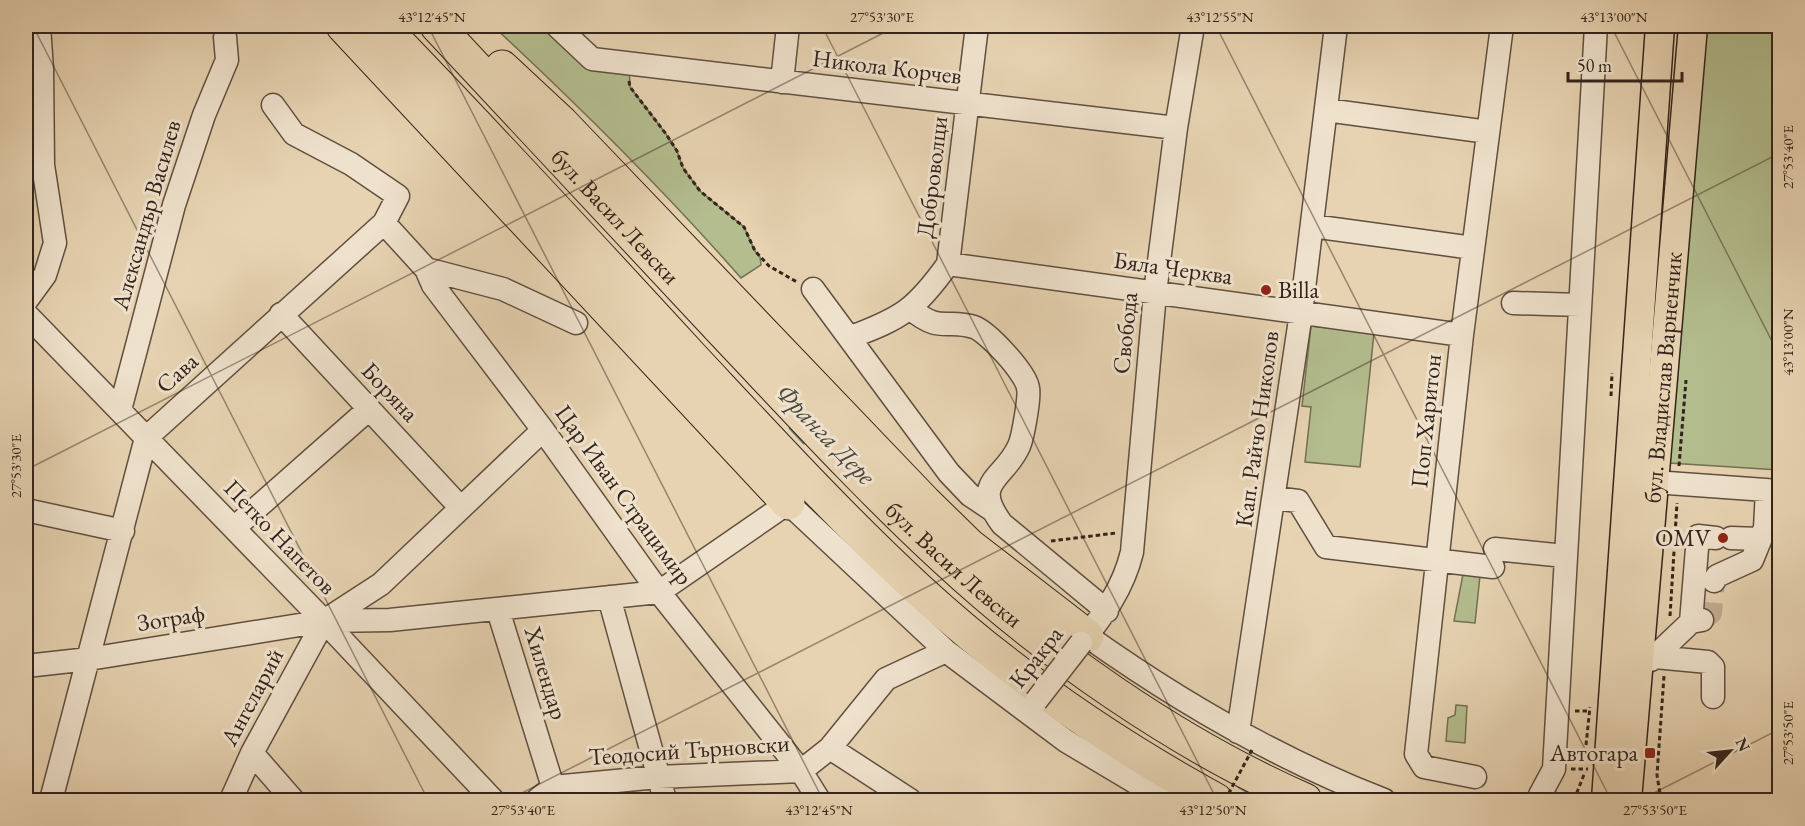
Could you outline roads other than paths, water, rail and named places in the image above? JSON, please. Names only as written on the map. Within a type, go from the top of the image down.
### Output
[{"type":"highway","points":[[343,26],[788,503]]},
{"type":"highway","name":"бул. Васил Левски","points":[[382,26],[757,427],[918,589],[965,630],[1075,712],[1130,749],[1216,801]]},
{"type":"highway","name":"бул. Васил Левски","points":[[436,26],[803,418],[960,572],[1042,639],[1104,685],[1228,761],[1305,801]]},
{"type":"highway","points":[[454,26],[561,122],[925,502],[969,545],[1084,639]]},
{"type":"main road","name":"бул. Владислав Варненчик","points":[[1627,801],[1619,757],[1660,26]]},
{"type":"main road","name":"бул. Владислав Варненчик","points":[[1606,801],[1619,757],[1657,658],[1693,26]]},
{"type":"main road","points":[[1593,801],[1619,757]]},
{"type":"main road","points":[[1619,757],[1640,801]]},
{"type":"street","points":[[26,301],[45,275],[55,243],[43,165],[39,26]]},
{"type":"street","name":"Никола Корчев","points":[[557,26],[592,59],[1176,128]]},
{"type":"street","points":[[782,82],[788,26]]},
{"type":"street","name":"Доброволци","points":[[948,264],[977,26]]},
{"type":"street","name":"Свобода","points":[[1084,639],[1107,611],[1126,578],[1132,548],[1155,293],[1176,128],[1194,26]]},
{"type":"street","name":"Кап. Райчо Николов","points":[[1238,732],[1301,313],[1336,26]]},
{"type":"street","name":"Поп Харитон","points":[[1475,777],[1429,769],[1420,764],[1416,754],[1462,335],[1502,26]]},
{"type":"street","points":[[1547,801],[1540,795],[1554,769],[1596,26]]},
{"type":"street","name":"Александър Василев","points":[[120,410],[174,206],[204,115],[227,60],[225,37]]},
{"type":"street","name":"Сава","points":[[146,438],[384,223],[398,196],[351,164],[294,134],[273,105]]},
{"type":"street","points":[[1326,110],[1488,132]]},
{"type":"street","name":"Цар Иван Страцимир","points":[[384,223],[426,269],[433,285],[543,430],[659,592],[801,771],[819,801]]},
{"type":"street","points":[[1312,226],[1473,248]]},
{"type":"street","points":[[851,338],[881,326],[911,309],[927,293],[948,264]]},
{"type":"street","name":"Бяла Черква","points":[[948,264],[1462,335]]},
{"type":"street","points":[[426,269],[503,289],[576,323]]},
{"type":"street","points":[[813,289],[949,473],[970,495],[991,509],[1002,524],[1107,611]]},
{"type":"street","points":[[1513,303],[1580,305]]},
{"type":"street","points":[[911,309],[926,322],[977,328],[1009,357],[1025,378],[1029,388],[1019,446],[994,479],[988,494],[991,509]]},
{"type":"street","name":"Петко Напетов","points":[[26,314],[324,621],[492,801]]},
{"type":"street","name":"Боряна","points":[[281,314],[460,507]]},
{"type":"street","points":[[234,528],[369,409]]},
{"type":"street","points":[[324,621],[381,584],[543,430]]},
{"type":"street","points":[[51,801],[146,438]]},
{"type":"street","points":[[1666,483],[1773,491],[1765,528],[1752,560],[1718,576],[1714,581]]},
{"type":"street","points":[[1274,498],[1298,501],[1326,547],[1439,560],[1565,556]]},
{"type":"street","points":[[659,592],[788,503],[946,651],[1031,707],[1066,741],[1165,801]]},
{"type":"street","points":[[26,510],[123,531]]},
{"type":"street","points":[[1657,658],[1697,621],[1698,536],[1760,540]]},
{"type":"street","name":"Зограф","points":[[26,666],[89,659],[324,621],[390,620],[659,592]]},
{"type":"street","points":[[609,597],[665,801]]},
{"type":"street","name":"Хилендар","points":[[498,610],[545,794]]},
{"type":"street","name":"Ангеларий","points":[[231,801],[252,753],[324,621]]},
{"type":"street","points":[[1084,639],[1238,732],[1384,801]]},
{"type":"street","name":"Кракра","points":[[1031,707],[1084,639]]},
{"type":"street","name":"Теодосий Търновски","points":[[545,794],[658,777],[801,771],[830,748],[886,678],[946,651]]},
{"type":"street","points":[[1657,658],[1708,662],[1713,667],[1713,697]]},
{"type":"street","points":[[830,748],[910,801]]},
{"type":"street","points":[[252,753],[293,801]]},
{"type":"waterway","name":"Франга Дере","points":[[791,428],[804,442]]},
{"type":"waterway","name":"Франга Дере","points":[[1239,786],[1263,800]]},
{"type":"tunnel","points":[[1702,620],[1711,613],[1714,581]]},
{"type":"place","name":"Billa","points":[[1266,290]]},
{"type":"place","name":"OMV","points":[[1723,538]]},
{"type":"place","name":"Автогара","points":[[1650,753]]}]
